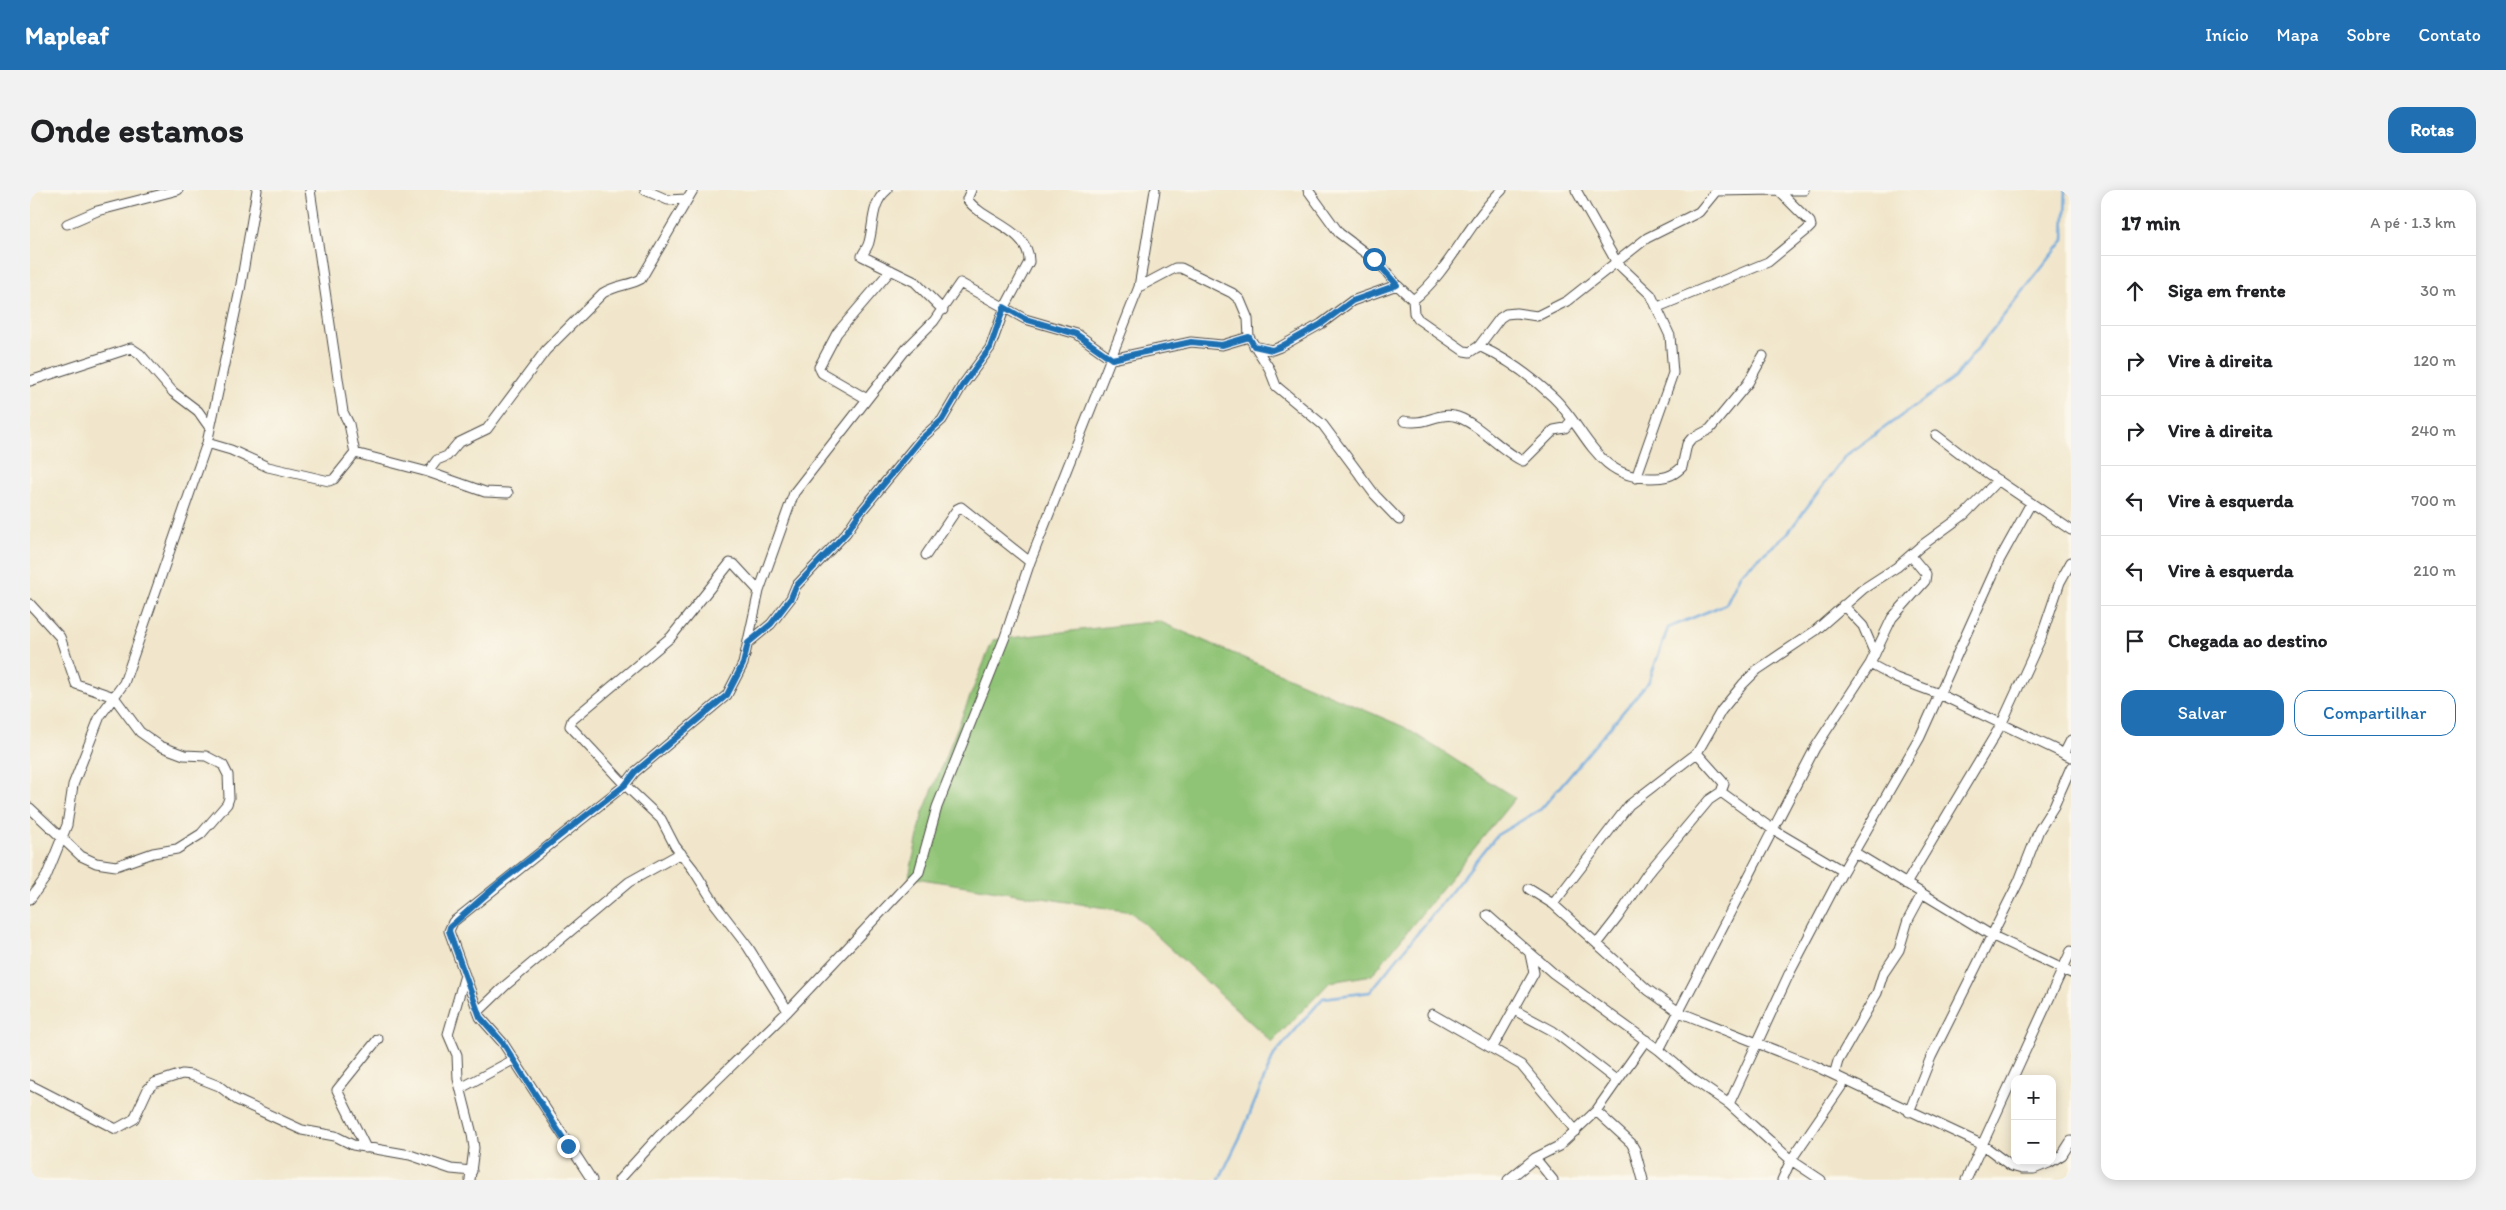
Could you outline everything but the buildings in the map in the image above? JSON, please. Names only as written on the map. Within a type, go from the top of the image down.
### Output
[{"type":"street","points":[[67,224],[97,211],[178,190]]},
{"type":"street","points":[[30,898],[38,891],[46,877],[61,840],[69,818],[73,785],[100,716],[124,683],[207,443],[240,290],[257,190]]},
{"type":"street","points":[[310,190],[343,412],[349,424],[355,453]]},
{"type":"street","points":[[645,190],[668,200],[686,199]]},
{"type":"street","points":[[428,472],[437,460],[447,456],[458,443],[487,429],[546,350],[598,298],[615,286],[641,279],[686,199],[693,190]]},
{"type":"street","points":[[887,190],[873,213],[868,246],[862,256],[915,282],[943,310]]},
{"type":"street","points":[[748,643],[771,624],[791,598],[796,586],[846,533],[859,514],[920,440],[942,420],[962,386],[990,348],[1004,307],[1030,262],[1030,257],[1015,234],[984,216],[970,204],[968,199],[971,190]]},
{"type":"street","points":[[619,1180],[659,1136],[788,1011],[919,872],[937,807],[1005,636],[1030,562],[1139,287],[1155,190]]},
{"type":"street","points":[[1308,190],[1334,226],[1351,243],[1380,264],[1397,285],[1413,300],[1414,313],[1426,325],[1464,351],[1470,352],[1479,346],[1500,318],[1506,314],[1516,312],[1533,316],[1544,313],[1567,301],[1659,231],[1699,212],[1717,191],[1804,190]]},
{"type":"street","points":[[1413,300],[1432,283],[1481,212],[1502,190]]},
{"type":"street","points":[[1576,190],[1617,264],[1645,288],[1658,308],[1670,336],[1674,366],[1636,478]]},
{"type":"street","points":[[1658,308],[1768,262],[1807,230],[1811,226],[1810,222],[1778,190]]},
{"type":"street","points":[[1139,287],[1174,268],[1188,271],[1232,293],[1240,300],[1248,319],[1249,337],[1269,368],[1280,392],[1323,425],[1375,495],[1399,520]]},
{"type":"street","points":[[867,399],[822,374],[819,367],[837,333],[891,270]]},
{"type":"street","points":[[592,1180],[513,1060],[478,1012],[449,931],[453,922],[625,785],[635,772],[727,695],[743,664],[759,591],[794,493],[907,348],[943,310],[961,283],[1025,319],[1076,334],[1112,359],[1191,342],[1222,345],[1249,337]]},
{"type":"street","points":[[1254,346],[1272,350],[1280,347],[1321,324],[1352,301],[1397,285]]},
{"type":"street","points":[[1479,346],[1516,365],[1555,399],[1599,457],[1625,476],[1636,478],[1666,478],[1682,467],[1687,444],[1691,439],[1710,429],[1748,383],[1763,356]]},
{"type":"street","points":[[30,381],[131,348],[140,354],[173,392],[198,411],[210,428]]},
{"type":"street","points":[[1404,421],[1422,423],[1452,415],[1460,417],[1523,461],[1554,430],[1565,428],[1572,420]]},
{"type":"street","points":[[1936,435],[2071,530]]},
{"type":"street","points":[[207,443],[231,450],[268,467],[329,482],[334,479],[355,453]]},
{"type":"street","points":[[355,453],[428,472],[485,492],[508,493]]},
{"type":"street","points":[[1553,904],[1629,806],[1697,753],[1721,711],[1757,670],[1815,631],[1862,588],[1897,568],[1965,514],[1998,480]]},
{"type":"street","points":[[1729,1104],[1757,1042],[1843,871],[1920,737],[2000,559],[2031,503]]},
{"type":"street","points":[[926,555],[957,509],[961,507],[1030,562]]},
{"type":"street","points":[[1659,1050],[1815,748],[1870,664],[1892,618],[1927,577],[1911,556]]},
{"type":"street","points":[[759,591],[730,562],[671,637],[655,653],[572,720],[570,726],[625,785],[657,814],[715,904],[748,947],[788,1011]]},
{"type":"street","points":[[1906,884],[2001,725],[2041,638],[2060,582],[2071,562]]},
{"type":"street","points":[[30,604],[60,637],[76,684],[114,697],[143,736],[160,746],[184,755],[206,756],[224,765],[228,775],[229,798],[227,804],[194,838],[177,849],[153,853],[116,866],[96,863],[81,856],[61,840],[30,808]]},
{"type":"street","points":[[1843,605],[1863,626],[1875,654]]},
{"type":"street","points":[[1870,664],[1896,678],[1939,694],[2001,725],[2068,755],[2071,740]]},
{"type":"street","points":[[1596,944],[1626,907],[1647,874],[1709,800],[1721,792],[1724,784],[1722,780],[1697,753]]},
{"type":"street","points":[[1909,1112],[1931,1057],[2019,881],[2039,830],[2054,806],[2071,767]]},
{"type":"street","points":[[1721,792],[1772,829],[1843,871]]},
{"type":"street","points":[[1854,852],[1991,935],[2067,971]]},
{"type":"street","points":[[478,1012],[506,985],[628,882],[681,853]]},
{"type":"street","points":[[1529,889],[1553,904],[1653,995],[1679,1012],[1757,1042],[1834,1075],[1909,1112],[1983,1145],[2011,1166],[2022,1169],[2034,1169],[2049,1163],[2062,1155],[2071,1141]]},
{"type":"street","points":[[1834,1075],[1838,1062],[1877,993],[1883,974],[1899,950],[1908,920],[1922,894]]},
{"type":"street","points":[[1487,915],[1560,979],[1659,1050],[1694,1080],[1729,1104],[1791,1160],[1821,1180]]},
{"type":"street","points":[[1493,1048],[1534,973],[1534,965],[1529,951]]},
{"type":"street","points":[[1966,1180],[2067,971],[2071,951]]},
{"type":"street","points":[[30,1085],[116,1129],[134,1119],[148,1090],[154,1083],[182,1074],[191,1075],[219,1086],[237,1100],[302,1130],[330,1134],[353,1145],[410,1155],[471,1175],[473,1141],[461,1088],[457,1055],[448,1029],[465,975]]},
{"type":"street","points":[[1514,1010],[1553,1032],[1616,1080]]},
{"type":"street","points":[[1432,1014],[1493,1048],[1526,1070],[1576,1130]]},
{"type":"street","points":[[366,1148],[337,1090],[378,1039]]},
{"type":"street","points":[[1508,1180],[1535,1158],[1559,1146],[1596,1111],[1646,1040]]},
{"type":"street","points":[[461,1088],[513,1060]]},
{"type":"street","points":[[1782,1180],[1791,1160],[1845,1081]]},
{"type":"street","points":[[1596,1111],[1631,1143],[1635,1150],[1642,1180]]},
{"type":"street","points":[[1535,1158],[1553,1180]]},
{"type":"green space","points":[[1158,621],[1404,727],[1515,798],[1372,975],[1330,982],[1272,1042],[1131,912],[909,877],[923,813],[993,640]]},
{"type":"waterway","points":[[1219,1180],[1242,1133],[1274,1055],[1323,998],[1370,992],[1497,835],[1541,809],[1649,681],[1668,628],[1726,604],[1741,573],[1787,534],[1845,456],[1954,378],[2064,240],[2066,190]]},
{"type":"route","points":[[568,1146],[503,1043],[480,1017],[449,931],[450,927],[453,922],[498,884],[625,785],[635,772],[727,695],[735,683],[743,664],[748,643],[771,624],[791,598],[796,586],[846,533],[859,514],[920,440],[942,420],[962,386],[990,348],[1004,307],[1033,322],[1076,334],[1112,359],[1191,342],[1222,345],[1249,337],[1254,346],[1272,350],[1321,324],[1352,301],[1397,285],[1374,259]]}]
